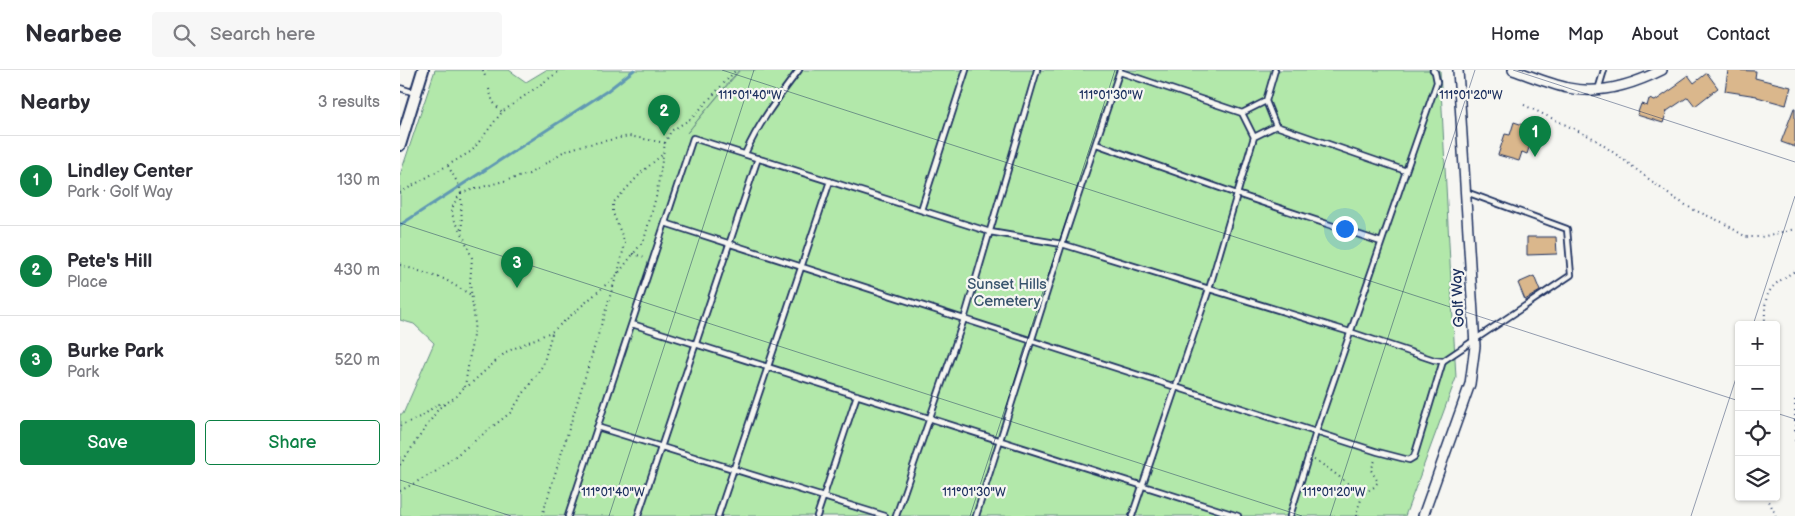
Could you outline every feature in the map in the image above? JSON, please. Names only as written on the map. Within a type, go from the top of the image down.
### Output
[{"type":"street","points":[[400,145],[424,70]]},
{"type":"street","name":"Golf Way","points":[[1424,516],[1470,384],[1475,341],[1458,70]]},
{"type":"street","points":[[1519,71],[1567,88],[1598,90],[1618,87],[1662,70]]},
{"type":"lane","points":[[745,154],[755,132],[771,106],[799,70]]},
{"type":"lane","points":[[920,210],[966,70]]},
{"type":"lane","points":[[896,516],[964,319],[1037,70]]},
{"type":"lane","points":[[1275,70],[1266,101],[1276,126]]},
{"type":"lane","points":[[1290,516],[1316,432],[1437,82],[1433,70]]},
{"type":"lane","points":[[1598,90],[1604,70]]},
{"type":"lane","points":[[976,516],[1062,244],[1120,71],[1242,112],[1266,101]]},
{"type":"lane","points":[[400,88],[416,94]]},
{"type":"lane","points":[[1132,516],[1209,289],[1254,137],[1242,112]]},
{"type":"lane","points":[[1254,137],[1276,126],[1406,171]]},
{"type":"lane","points":[[568,516],[693,138],[990,232],[1062,244],[1350,332],[1434,360],[1443,361],[1572,275],[1567,229],[1466,192]]},
{"type":"lane","points":[[1096,144],[1381,242]]},
{"type":"lane","points":[[638,516],[758,158]]},
{"type":"lane","points":[[718,516],[830,181]]},
{"type":"lane","points":[[665,223],[1378,452],[1409,460],[1414,457],[1443,361]]},
{"type":"lane","points":[[632,324],[1238,516]]},
{"type":"lane","points":[[817,516],[858,395]]},
{"type":"lane","points":[[597,427],[884,516]]},
{"type":"path","points":[[483,70],[485,76]]},
{"type":"path","points":[[400,193],[472,151],[502,112],[561,70]]},
{"type":"path","points":[[465,386],[467,387],[478,379],[506,352],[553,331],[617,275],[644,240],[656,197],[665,143],[671,131],[692,118],[736,70]]},
{"type":"path","points":[[489,89],[493,102],[502,112]]},
{"type":"path","points":[[1524,105],[1593,138],[1671,196],[1692,209],[1722,222],[1746,237],[1761,237],[1795,229]]},
{"type":"path","points":[[400,465],[439,408],[457,396],[465,386],[475,323],[470,273],[472,258],[462,233],[452,217],[452,208],[461,193],[529,174],[563,152],[580,146],[629,136],[665,143]]},
{"type":"path","points":[[542,516],[617,275],[625,243],[613,213],[613,203],[642,172],[663,154]]},
{"type":"path","points":[[448,166],[460,187],[462,233]]},
{"type":"path","points":[[633,254],[653,260]]},
{"type":"path","points":[[400,265],[444,279],[472,295]]},
{"type":"path","points":[[1764,321],[1766,298],[1770,289],[1795,271]]},
{"type":"path","points":[[400,491],[435,472],[510,413],[543,365],[553,331]]},
{"type":"path","points":[[1795,400],[1795,441]]},
{"type":"path","points":[[400,426],[424,415],[437,404],[446,404]]},
{"type":"path","points":[[1357,516],[1363,494],[1378,482],[1371,470],[1378,452]]},
{"type":"path","points":[[1308,457],[1330,468],[1341,480],[1363,494]]},
{"type":"path","points":[[1769,501],[1776,516]]},
{"type":"green space","name":"Sunset Hills Cemetery","points":[[435,70],[509,70],[526,82],[546,70],[739,70],[687,133],[740,70],[1440,70],[1456,378],[1405,516],[400,516],[400,414],[403,414],[434,343],[414,324],[400,320],[400,175]]},
{"type":"building","points":[[1728,70],[1756,71],[1755,78],[1791,87],[1786,105],[1757,96],[1725,91]]},
{"type":"building","points":[[1707,73],[1718,88],[1695,106],[1688,97],[1667,111],[1663,123],[1637,115],[1641,104],[1647,106],[1649,99],[1655,101],[1678,85],[1677,83],[1688,75],[1694,83]]},
{"type":"building","points":[[1795,108],[1795,147],[1781,142]]},
{"type":"building","points":[[1514,122],[1535,129],[1527,154],[1522,152],[1519,161],[1498,155],[1505,134],[1510,135]]},
{"type":"building","points":[[1527,237],[1556,237],[1557,254],[1527,255]]},
{"type":"building","points":[[1534,276],[1540,291],[1525,300],[1518,283]]},
{"type":"waterway","points":[[400,225],[607,91],[634,70]]},
{"type":"place","name":"Pete's Hill","points":[[664,136]]},
{"type":"place","name":"Lindley Center","points":[[1535,157]]},
{"type":"place","name":"Burke Park","points":[[517,288]]}]
